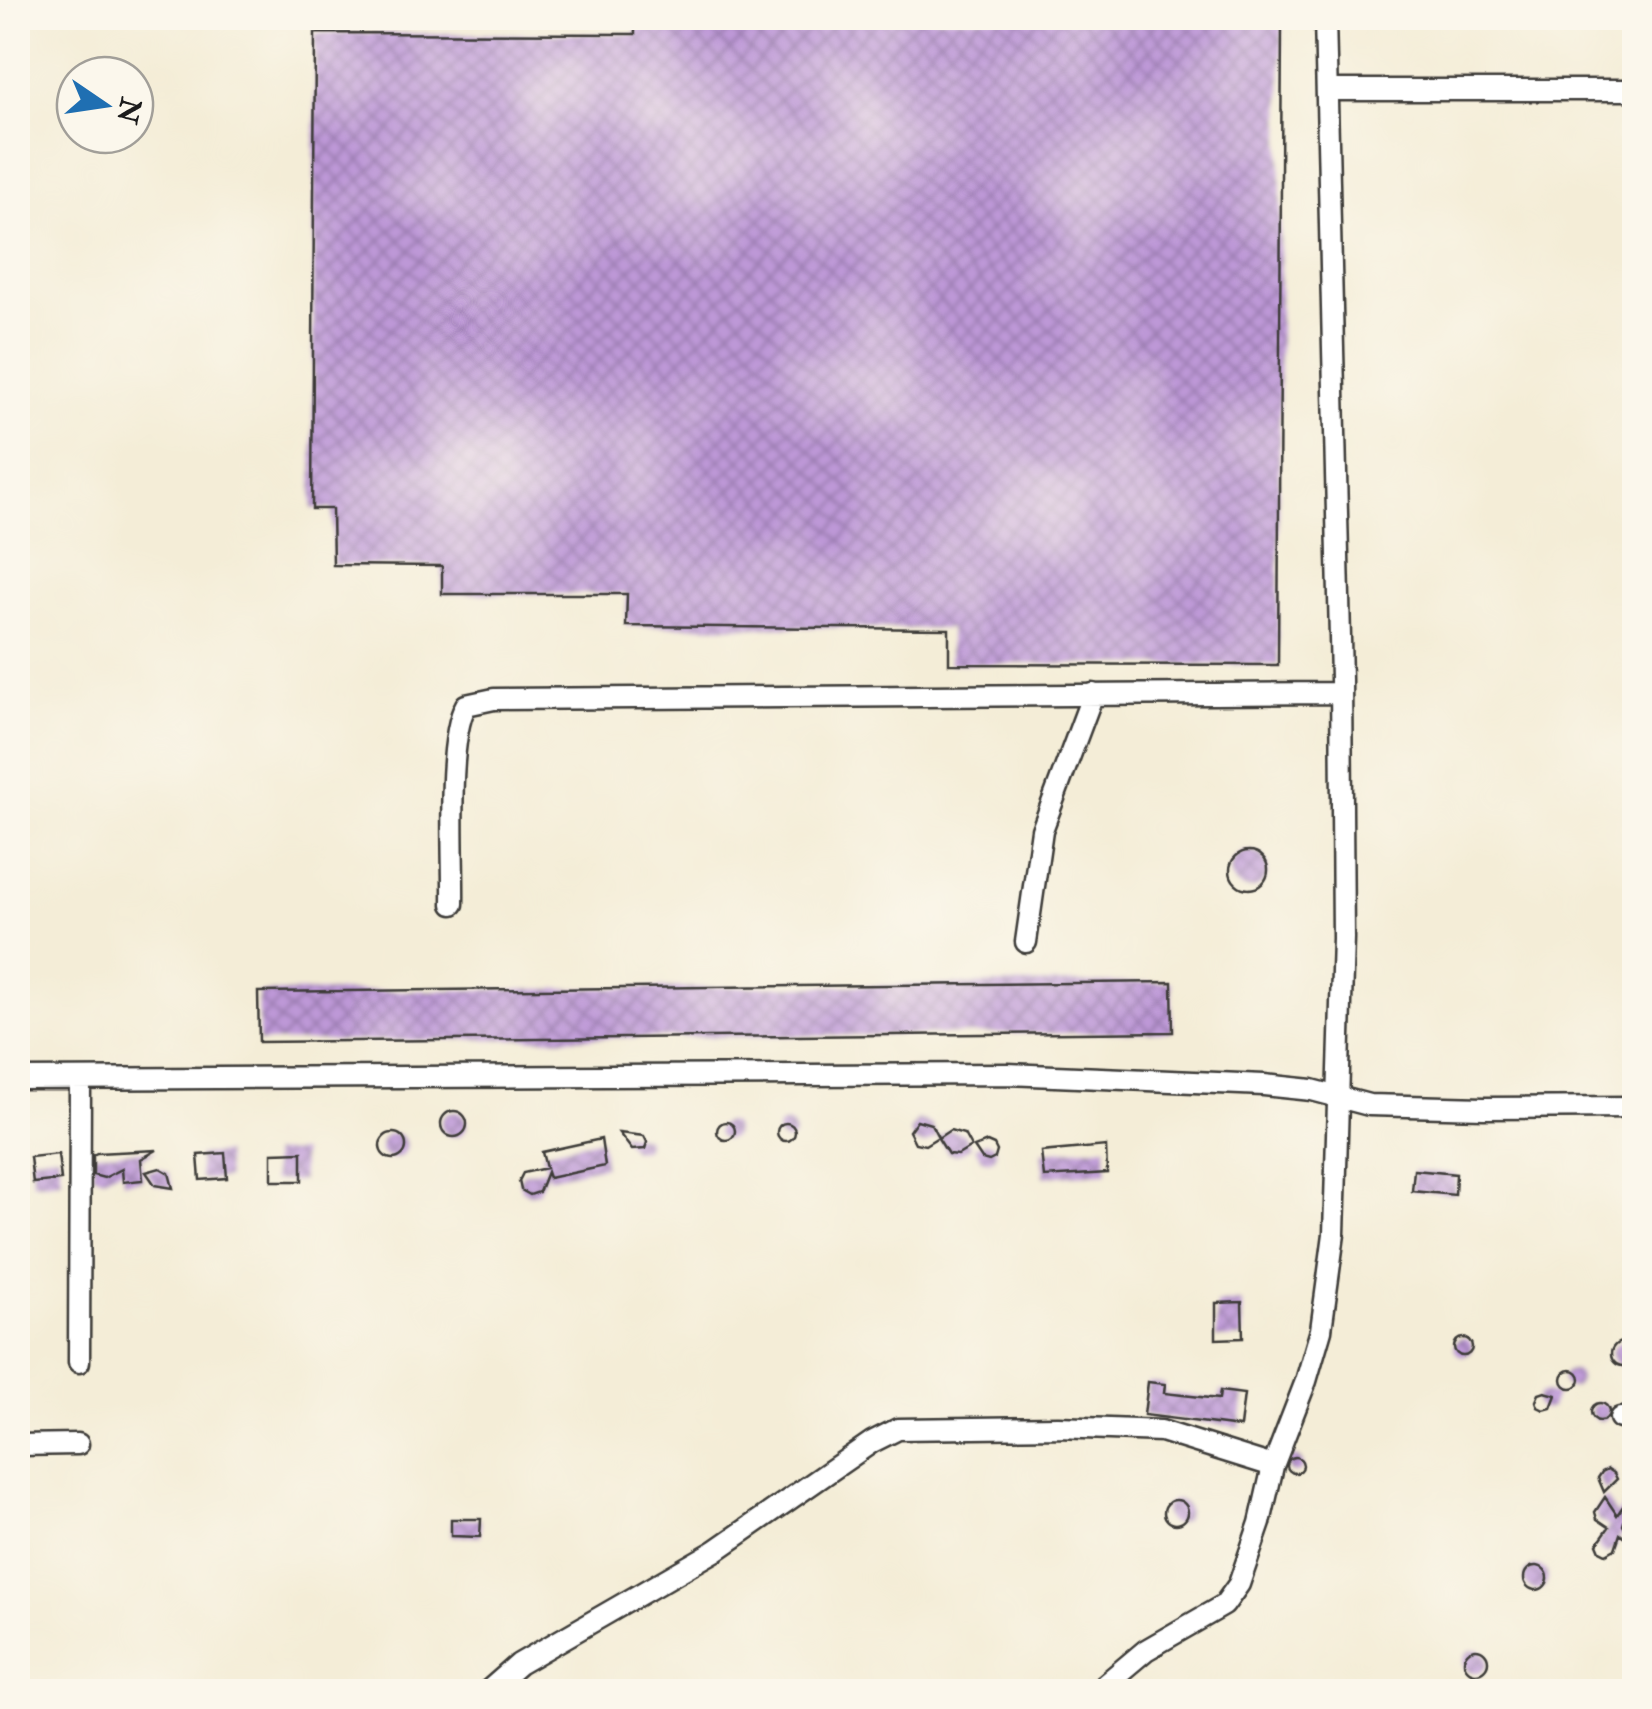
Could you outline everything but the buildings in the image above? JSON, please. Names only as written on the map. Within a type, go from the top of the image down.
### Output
[{"type":"street","points":[[1096,1692],[1146,1650],[1224,1605],[1239,1584],[1260,1523],[1273,1466],[1321,1330],[1334,1234],[1340,1097],[1341,694],[1325,18]]},
{"type":"street","points":[[1326,90],[1634,90]]},
{"type":"street","points":[[1026,942],[1042,830],[1093,694]]},
{"type":"street","points":[[453,904],[454,757],[459,717],[466,705],[494,699],[1341,694]]},
{"type":"street","points":[[18,1079],[1008,1074],[1264,1085],[1369,1105],[1634,1108]]},
{"type":"street","points":[[79,1362],[80,1079]]},
{"type":"street","points":[[487,1692],[519,1664],[715,1551],[872,1442],[898,1429],[1161,1430],[1273,1466]]},
{"type":"street","points":[[18,1445],[78,1444]]}]
